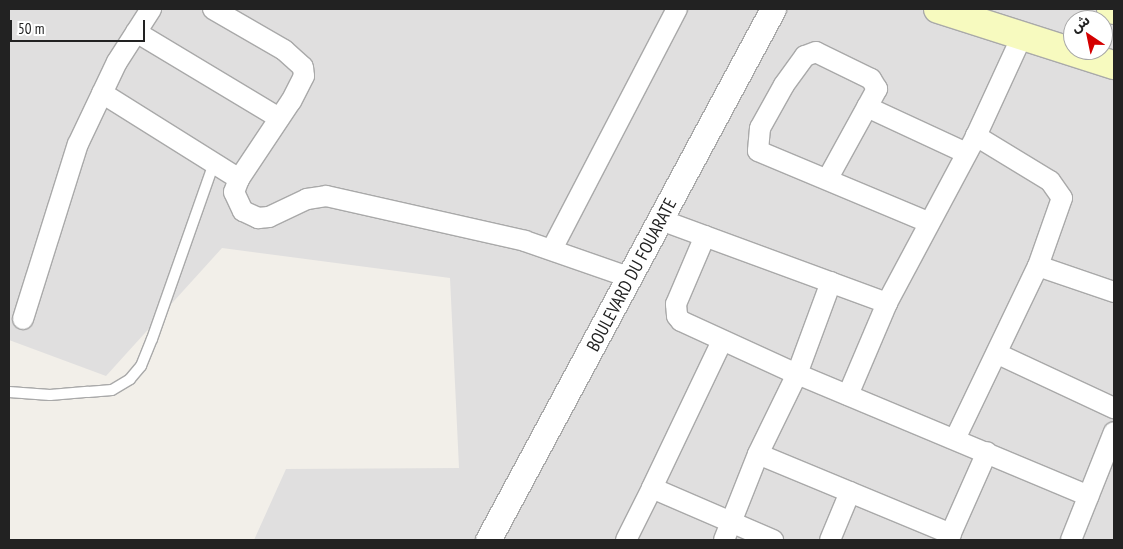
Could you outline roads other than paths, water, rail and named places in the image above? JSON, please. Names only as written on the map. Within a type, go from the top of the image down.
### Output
[{"type":"main road","points":[[938,9],[1114,65]]},
{"type":"street","points":[[23,319],[57,203],[78,144],[102,93],[151,9]]},
{"type":"street","points":[[213,9],[284,50],[303,67],[304,76],[239,179],[234,192],[236,203],[243,211],[258,218],[283,212],[307,199],[326,196],[552,249],[631,278]]},
{"type":"street","points":[[552,249],[677,9]]},
{"type":"street","name":"BOULEVARD DU FOUARATE","points":[[488,540],[631,278],[773,9]]},
{"type":"street","points":[[136,32],[279,118]]},
{"type":"street","points":[[848,395],[887,304],[928,222],[976,136],[1022,36]]},
{"type":"street","points":[[828,178],[877,89],[875,82],[816,52],[805,56],[760,128],[757,142],[763,155],[828,178],[928,222]]},
{"type":"street","points":[[102,93],[239,179]]},
{"type":"street","points":[[867,107],[966,153]]},
{"type":"street","points":[[955,439],[998,354],[1038,266],[1060,211],[1062,198],[1058,189],[1038,172],[976,136]]},
{"type":"street","points":[[661,220],[887,304]]},
{"type":"street","points":[[705,236],[675,309],[681,321],[797,374],[1089,496]]},
{"type":"street","points":[[1038,266],[1114,292]]},
{"type":"street","points":[[724,540],[758,454],[797,374],[832,282]]},
{"type":"street","points":[[626,540],[722,341]]},
{"type":"street","points":[[998,354],[1114,408]]},
{"type":"street","points":[[1070,540],[1114,432]]},
{"type":"street","points":[[758,454],[850,492],[950,537],[987,452]]},
{"type":"street","points":[[652,488],[731,520],[773,540]]},
{"type":"street","points":[[830,540],[850,492]]},
{"type":"lane","points":[[9,392],[50,395],[112,390],[130,379],[140,366],[152,339],[214,163]]}]
